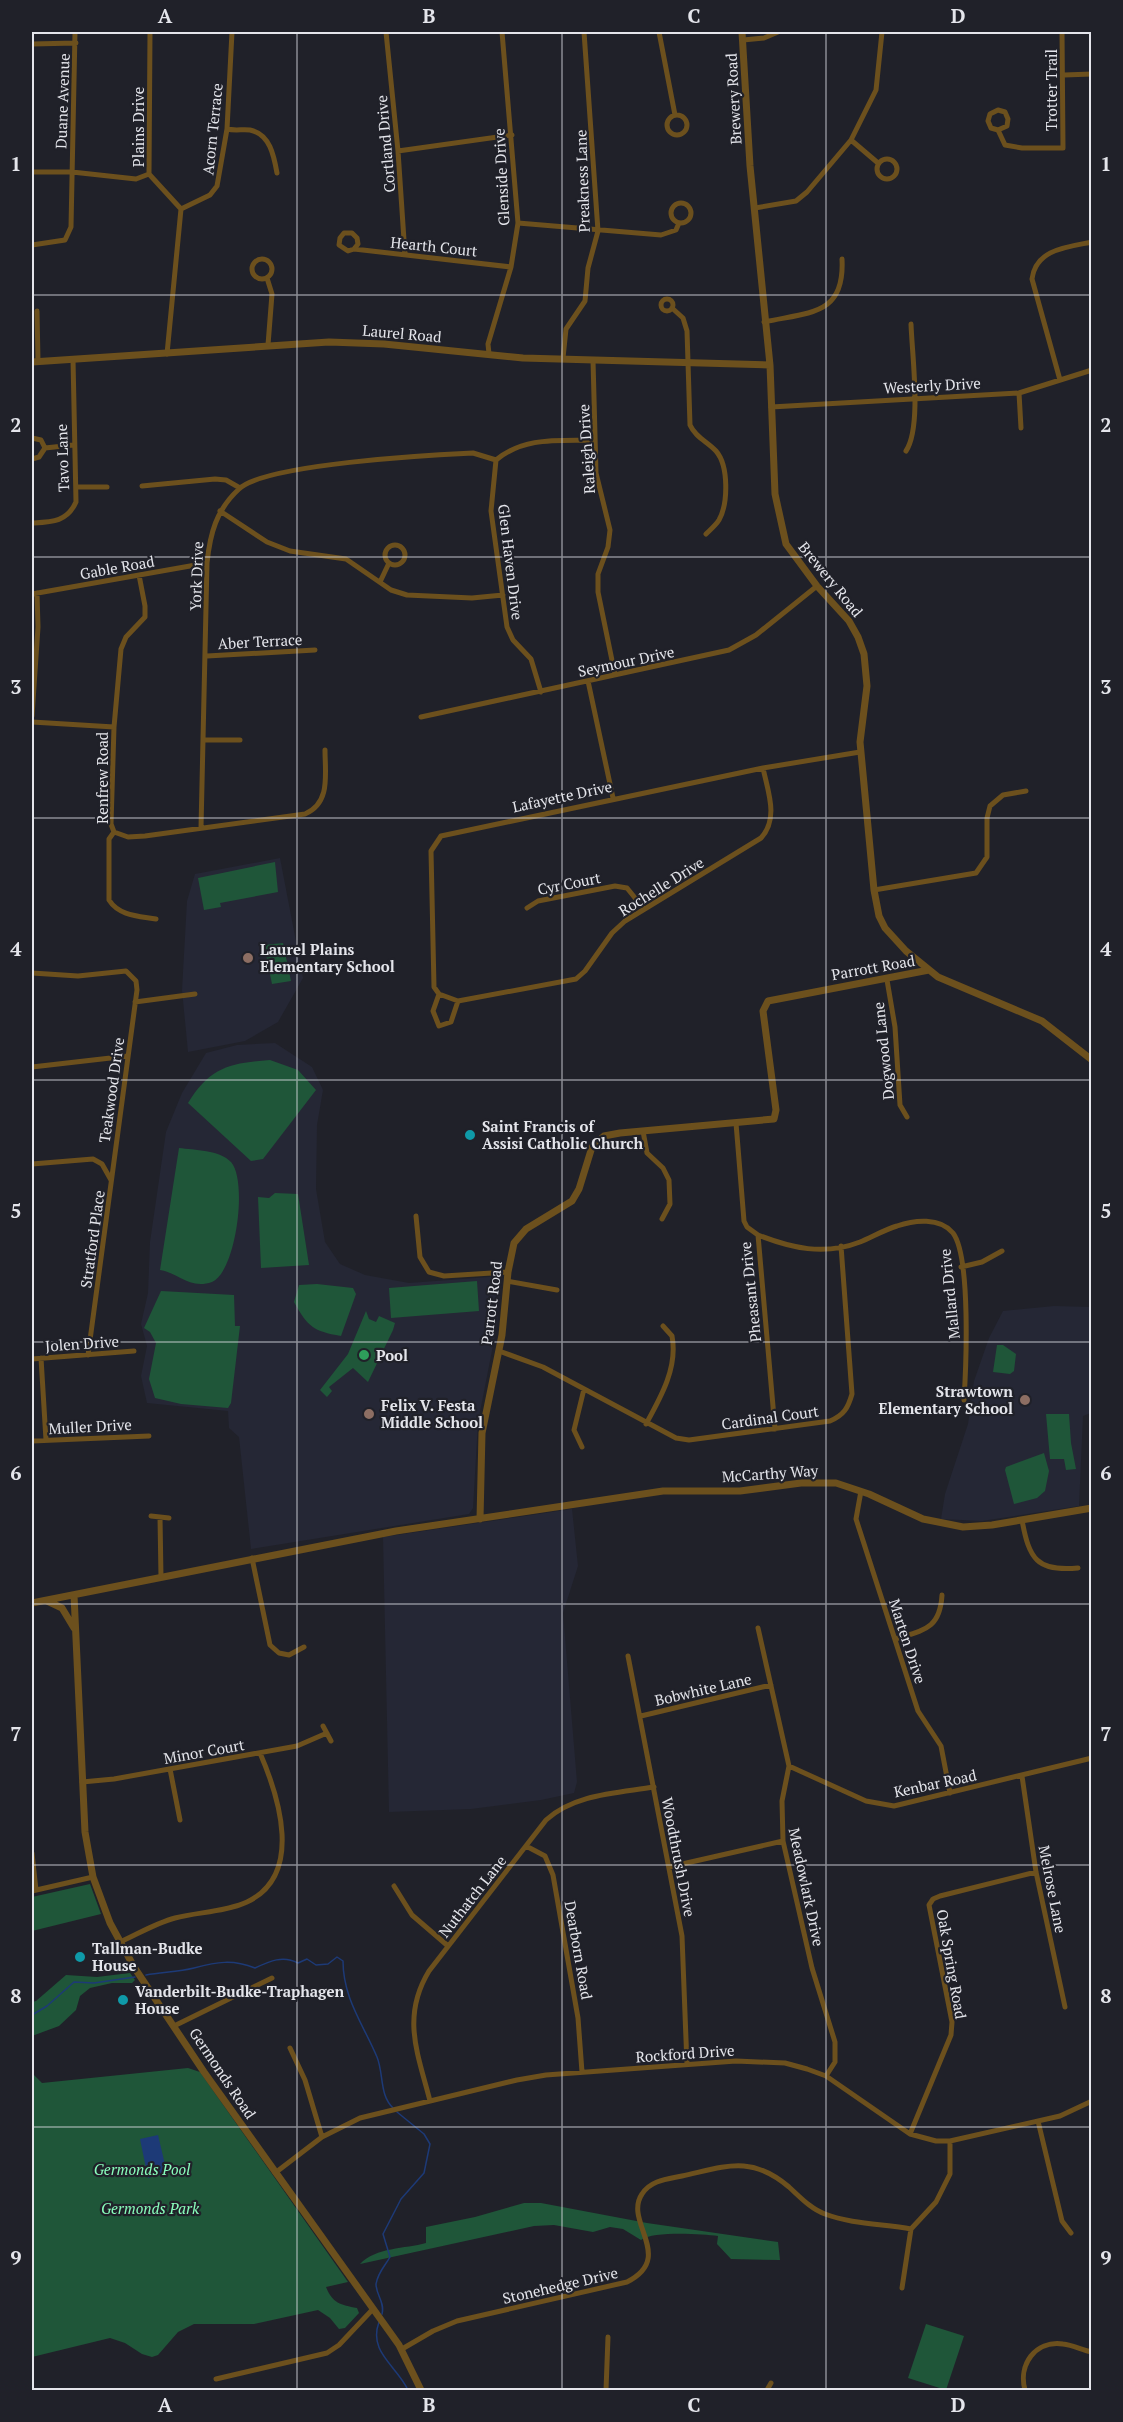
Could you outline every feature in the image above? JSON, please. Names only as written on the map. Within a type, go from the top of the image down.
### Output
[{"type":"street","name":"Duane Avenue","points":[[32,244],[65,240],[71,227],[75,32]]},
{"type":"street","name":"Plains Drive","points":[[150,32],[149,174],[181,209]]},
{"type":"street","name":"Acorn Terrace","points":[[181,209],[210,195],[217,186],[227,129],[232,32]]},
{"type":"street","name":"Cortland Drive","points":[[386,32],[405,255]]},
{"type":"street","name":"Glenside Drive","points":[[489,354],[489,344],[511,267],[518,223],[502,32]]},
{"type":"street","name":"Preakness Lane","points":[[563,358],[566,329],[585,301],[588,268],[598,231],[584,32]]},
{"type":"street","points":[[659,32],[675,116]]},
{"type":"street","name":"Brewery Road","points":[[742,32],[754,208],[770,365],[776,494],[783,532],[793,555],[849,621],[864,654],[867,686],[860,752],[874,890],[879,916],[885,928],[908,954],[929,970],[956,987],[1042,1021],[1092,1060]]},
{"type":"street","points":[[743,40],[764,38],[778,32]]},
{"type":"street","points":[[754,208],[796,201],[807,192],[851,140],[876,90],[882,32]]},
{"type":"street","name":"Trotter Trail","points":[[998,130],[1005,145],[1011,147],[1063,148],[1062,32]]},
{"type":"street","points":[[32,44],[76,42]]},
{"type":"street","points":[[1064,75],[1092,74]]},
{"type":"street","points":[[227,129],[247,129],[263,136],[271,151],[277,173]]},
{"type":"street","points":[[398,152],[512,135]]},
{"type":"street","points":[[851,140],[878,163]]},
{"type":"street","points":[[32,172],[72,172],[136,179],[149,174]]},
{"type":"street","points":[[167,354],[181,209]]},
{"type":"street","points":[[518,223],[598,231],[644,231],[661,235],[676,230],[679,223]]},
{"type":"street","points":[[1060,380],[1032,279],[1034,268],[1041,258],[1051,252],[1092,243]]},
{"type":"street","name":"Hearth Court","points":[[354,249],[511,267]]},
{"type":"street","points":[[764,322],[815,310],[830,303],[841,285],[842,259]]},
{"type":"street","points":[[267,278],[272,294],[268,345]]},
{"type":"street","points":[[672,308],[683,318],[687,331],[690,425],[694,435],[715,451],[722,461],[724,472],[723,511],[718,521],[706,534]]},
{"type":"street","points":[[35,361],[37,310]]},
{"type":"street","points":[[906,451],[914,433],[911,324]]},
{"type":"street","name":"Laurel Road","points":[[35,361],[167,354],[268,345],[352,342],[523,358],[770,365]]},
{"type":"street","name":"Tavo Lane","points":[[32,523],[63,519],[71,512],[77,487],[72,445],[73,359]]},
{"type":"street","name":"Raleigh Drive","points":[[592,360],[595,440],[601,498],[610,530],[608,547],[598,574],[598,592],[615,675]]},
{"type":"street","name":"Westerly Drive","points":[[771,408],[913,397],[1018,393],[1092,370]]},
{"type":"street","points":[[1018,393],[1021,428]]},
{"type":"street","points":[[32,438],[41,440],[45,448]]},
{"type":"street","points":[[496,460],[510,448],[526,442],[595,440]]},
{"type":"street","points":[[32,459],[39,457],[45,448],[72,445]]},
{"type":"street","name":"York Drive","points":[[201,828],[207,656],[207,563],[210,534],[220,511],[240,488],[261,476],[294,470],[473,453],[496,460]]},
{"type":"street","name":"Glen Haven Drive","points":[[496,460],[491,511],[507,627],[513,640],[531,659],[541,692]]},
{"type":"street","points":[[142,486],[215,479],[226,480],[240,488]]},
{"type":"street","points":[[77,487],[107,486]]},
{"type":"street","points":[[220,511],[267,542],[290,551],[346,559],[391,590],[407,595],[472,598],[503,595]]},
{"type":"street","name":"Gable Road","points":[[34,593],[207,563]]},
{"type":"street","points":[[380,582],[389,563]]},
{"type":"street","name":"Renfrew Road","points":[[139,575],[145,617],[140,626],[126,637],[121,649],[114,727],[111,824],[114,832],[128,837],[305,814],[316,809],[322,801],[325,750]]},
{"type":"street","name":"Seymour Drive","points":[[421,717],[729,650],[756,635],[817,586]]},
{"type":"street","points":[[32,716],[33,665],[38,627],[34,593]]},
{"type":"street","name":"Aber Terrace","points":[[207,656],[315,650]]},
{"type":"street","points":[[588,681],[612,798]]},
{"type":"street","points":[[32,722],[114,727]]},
{"type":"street","points":[[204,740],[240,740]]},
{"type":"street","name":"Lafayette Drive","points":[[439,994],[434,987],[431,975],[431,851],[434,843],[441,836],[454,831],[612,798],[763,768],[860,752]]},
{"type":"street","name":"Rochelle Drive","points":[[439,994],[448,1000],[458,1001],[576,979],[585,971],[612,933],[644,909],[761,838],[769,830],[771,807],[763,768]]},
{"type":"street","points":[[874,890],[976,873],[987,857],[987,818],[990,806],[1003,795],[1026,791]]},
{"type":"street","points":[[114,832],[109,838],[110,900],[114,908],[121,912],[156,920]]},
{"type":"street","name":"Cyr Court","points":[[527,908],[538,901],[615,886],[627,888],[644,909]]},
{"type":"street","name":"Parrott Road","points":[[480,1519],[482,1433],[499,1351],[508,1272],[513,1246],[519,1234],[565,1206],[575,1197],[586,1157],[595,1143],[609,1135],[770,1121],[776,1116],[763,1014],[766,1002],[778,997],[887,980],[929,970]]},
{"type":"street","name":"Teakwood Drive","points":[[32,973],[78,976],[126,971],[136,981],[112,1181]]},
{"type":"street","name":"Dogwood Lane","points":[[887,980],[895,1028],[900,1105],[907,1117]]},
{"type":"street","points":[[135,1002],[195,994]]},
{"type":"street","points":[[439,994],[433,1011],[439,1026],[451,1022],[458,1001]]},
{"type":"street","points":[[32,1067],[128,1056]]},
{"type":"street","name":"Pheasant Drive","points":[[736,1124],[743,1219],[747,1227],[758,1235],[775,1429]]},
{"type":"street","points":[[643,1131],[647,1154],[663,1168],[669,1180],[670,1204],[662,1219]]},
{"type":"street","name":"Stratford Place","points":[[32,1164],[93,1159],[102,1164],[112,1181],[88,1355]]},
{"type":"street","points":[[416,1216],[420,1257],[429,1272],[444,1276],[508,1272]]},
{"type":"street","name":"Mallard Drive","points":[[841,1246],[857,1243],[897,1226],[931,1221],[952,1233],[958,1244],[967,1315],[964,1400]]},
{"type":"street","points":[[758,1235],[789,1248],[807,1251],[841,1246]]},
{"type":"street","name":"Cardinal Court","points":[[499,1351],[543,1367],[676,1438],[689,1440],[830,1421],[842,1416],[849,1406],[852,1381],[841,1246]]},
{"type":"street","points":[[962,1267],[982,1262],[1002,1251]]},
{"type":"street","points":[[507,1281],[557,1290]]},
{"type":"street","points":[[646,1424],[668,1379],[672,1360],[672,1336],[663,1326]]},
{"type":"street","name":"Jolen Drive","points":[[32,1359],[134,1351]]},
{"type":"street","points":[[41,1358],[46,1440]]},
{"type":"street","points":[[582,1447],[574,1430],[584,1389]]},
{"type":"street","name":"Muller Drive","points":[[32,1441],[149,1436]]},
{"type":"street","name":"McCarthy Way","points":[[480,1519],[668,1490],[741,1491],[820,1482],[836,1483],[861,1491],[909,1514],[937,1523],[975,1527],[1092,1508]]},
{"type":"street","name":"Marten Drive","points":[[861,1491],[856,1519],[918,1711],[941,1746],[950,1793]]},
{"type":"street","points":[[151,1516],[169,1518]]},
{"type":"street","points":[[160,1517],[161,1577]]},
{"type":"street","points":[[32,1603],[387,1532],[480,1519]]},
{"type":"street","points":[[1022,1520],[1028,1548],[1038,1562],[1054,1569],[1078,1568]]},
{"type":"street","points":[[252,1558],[270,1645],[279,1653],[289,1655],[304,1647]]},
{"type":"street","name":"Germonds Road","points":[[74,1595],[85,1832],[93,1877],[120,1942],[174,2026],[275,2173],[402,2349],[421,2391]]},
{"type":"street","points":[[895,1639],[926,1629],[935,1622],[940,1614],[942,1595]]},
{"type":"street","name":"Germonds Road","points":[[45,1600],[54,1603],[64,1611],[76,1633]]},
{"type":"street","name":"Meadowlark Drive","points":[[758,1628],[789,1766],[783,1801],[783,1842],[812,1968],[835,2042],[835,2062],[826,2076]]},
{"type":"street","name":"Woodthrush Drive","points":[[628,1656],[682,1936],[687,2065]]},
{"type":"street","name":"Bobwhite Lane","points":[[641,1716],[771,1685]]},
{"type":"street","points":[[323,1726],[331,1741]]},
{"type":"street","name":"Minor Court","points":[[82,1782],[114,1779],[260,1753],[303,1744],[327,1733]]},
{"type":"street","points":[[120,1942],[172,1919],[246,1902],[265,1890],[273,1880],[282,1848],[280,1821],[274,1786],[260,1753]]},
{"type":"street","name":"Kenbar Road","points":[[789,1766],[882,1805],[894,1806],[1092,1758]]},
{"type":"street","points":[[170,1769],[180,1820]]},
{"type":"street","name":"Melrose Lane","points":[[1022,1776],[1036,1872],[1065,2007]]},
{"type":"street","name":"Nuthatch Lane","points":[[430,2102],[412,2017],[420,1985],[448,1946],[558,1808],[577,1801],[654,1787]]},
{"type":"street","points":[[669,1867],[783,1842]]},
{"type":"street","name":"Dearborn Road","points":[[526,1846],[544,1856],[554,1875],[578,2018],[582,2072]]},
{"type":"street","points":[[32,1854],[34,1891],[93,1877]]},
{"type":"street","name":"Oak Spring Road","points":[[910,2134],[951,2035],[952,2022],[929,1905],[933,1899],[940,1896],[1036,1872]]},
{"type":"street","points":[[394,1886],[412,1915],[448,1946]]},
{"type":"street","points":[[174,2026],[272,1978]]},
{"type":"street","points":[[290,2048],[306,2080],[322,2137]]},
{"type":"street","name":"Rockford Drive","points":[[275,2173],[322,2137],[360,2118],[517,2080],[582,2072],[759,2060],[785,2063],[826,2076],[910,2134],[936,2141],[950,2141],[1060,2116],[1092,2101]]},
{"type":"street","points":[[1038,2121],[1062,2221],[1071,2233]]},
{"type":"street","points":[[902,2288],[911,2229],[945,2189],[950,2174],[950,2141]]},
{"type":"street","name":"Stonehedge Drive","points":[[402,2349],[450,2324],[627,2282],[639,2276],[646,2267],[649,2256],[638,2208],[640,2196],[648,2186],[660,2181],[733,2164],[750,2164],[765,2170],[812,2207],[825,2214],[911,2229]]},
{"type":"street","points":[[216,2379],[327,2353],[342,2342],[374,2309]]},
{"type":"street","points":[[606,2391],[608,2337]]},
{"type":"street","points":[[1025,2391],[1023,2371],[1027,2358],[1038,2349],[1052,2344],[1065,2344],[1092,2352]]},
{"type":"street","points":[[767,2391],[771,2383]]},
{"type":"shaded area","points":[[280,858],[303,978],[278,1022],[245,1041],[188,1052],[182,990],[187,901],[195,874]]},
{"type":"shaded area","points":[[275,1043],[312,1067],[323,1090],[317,1125],[316,1189],[325,1242],[340,1264],[365,1275],[409,1283],[502,1276],[497,1325],[478,1422],[473,1508],[469,1514],[251,1549],[239,1437],[229,1428],[228,1411],[147,1403],[141,1376],[147,1346],[141,1324],[148,1293],[150,1242],[166,1132],[182,1093],[206,1053],[237,1045]]},
{"type":"shaded area","points":[[1054,1306],[1091,1307],[1091,1413],[1083,1416],[1079,1506],[982,1521],[941,1519],[945,1494],[968,1424],[974,1381],[989,1338],[1003,1311]]},
{"type":"shaded area","points":[[572,1509],[578,1566],[563,1613],[577,1782],[574,1793],[541,1800],[471,1809],[389,1812],[383,1537]]},
{"type":"green space","points":[[275,862],[278,892],[220,903],[221,907],[204,910],[198,878]]},
{"type":"green space","points":[[283,943],[291,981],[272,984],[264,945]]},
{"type":"green space","points":[[270,1060],[298,1070],[316,1090],[263,1159],[251,1161],[188,1103],[204,1082],[222,1069],[232,1065]]},
{"type":"green space","points":[[179,1148],[206,1151],[226,1158],[236,1172],[239,1187],[237,1225],[227,1262],[220,1275],[212,1282],[204,1284],[191,1283],[160,1270]]},
{"type":"green space","points":[[275,1193],[298,1194],[309,1265],[261,1268],[258,1197],[269,1198]]},
{"type":"green space","points":[[477,1281],[479,1311],[391,1318],[389,1288]]},
{"type":"green space","points":[[317,1284],[353,1288],[356,1294],[341,1336],[318,1330],[312,1326],[294,1302],[299,1285]]},
{"type":"green space","points":[[161,1291],[234,1295],[235,1326],[240,1326],[231,1403],[228,1408],[181,1404],[155,1398],[149,1379],[156,1343],[150,1332],[144,1328]]},
{"type":"green space","name":"Pool","points":[[366,1311],[369,1319],[376,1322],[379,1316],[395,1323],[393,1330],[368,1382],[353,1368],[329,1387],[332,1391],[327,1397],[320,1390],[348,1354]]},
{"type":"green space","points":[[997,1345],[1003,1345],[1016,1354],[1014,1371],[1010,1374],[993,1372]]},
{"type":"green space","points":[[1046,1414],[1069,1414],[1076,1469],[1066,1470],[1064,1459],[1050,1459]]},
{"type":"green space","points":[[1044,1453],[1049,1471],[1045,1491],[1037,1498],[1014,1504],[1006,1467]]},
{"type":"green space","points":[[90,1884],[101,1914],[32,1931],[32,1897]]},
{"type":"green space","points":[[130,1973],[135,1980],[132,1983],[112,1983],[90,1988],[80,1996],[76,2010],[59,2026],[32,2036],[32,2002],[66,1975],[97,1977]]},
{"type":"green space","name":"Germonds Park","points":[[188,2068],[200,2072],[348,2282],[326,2287],[331,2297],[342,2304],[357,2308],[359,2313],[345,2328],[339,2329],[330,2318],[318,2310],[254,2324],[194,2324],[178,2332],[158,2355],[152,2357],[110,2338],[32,2357],[32,2073],[42,2083]]},
{"type":"green space","points":[[524,2203],[541,2203],[647,2223],[778,2242],[780,2260],[731,2259],[717,2244],[718,2236],[666,2234],[641,2240],[623,2229],[610,2227],[593,2232],[554,2225],[534,2226],[360,2264],[382,2251],[426,2243],[426,2227],[475,2217]]},
{"type":"green space","points":[[926,2324],[964,2336],[946,2390],[908,2378]]},
{"type":"water","points":[[158,2135],[167,2173],[148,2178],[140,2139]]},
{"type":"waterway","points":[[146,1975],[225,1962],[255,1968],[282,1959],[298,1963],[307,1959],[316,1965],[328,1964],[337,1957],[343,1961],[350,1999],[377,2057],[386,2098],[394,2109]]},
{"type":"waterway","points":[[32,2015],[47,2006],[74,1982],[94,1983],[135,1977]]},
{"type":"waterway","points":[[382,2314],[376,2284],[390,2257],[383,2234],[401,2199],[424,2173],[430,2144],[424,2134],[397,2112]]},
{"type":"waterway","points":[[379,2322],[377,2342],[380,2350],[408,2390]]},
{"type":"place","name":"Laurel Plains Elementary School","points":[[248,958]]},
{"type":"place","name":"Saint Francis of Assisi Catholic Church","points":[[470,1135]]},
{"type":"place","name":"Pool","points":[[364,1355]]},
{"type":"place","name":"Strawtown Elementary School","points":[[1025,1400]]},
{"type":"place","name":"Felix V. Festa Middle School","points":[[369,1414]]},
{"type":"place","name":"Tallman-Budke House","points":[[80,1957]]},
{"type":"place","name":"Vanderbilt-Budke-Traphagen House","points":[[123,2000]]},
{"type":"park label","name":"Germonds Pool","points":[[142,2169]]}]
